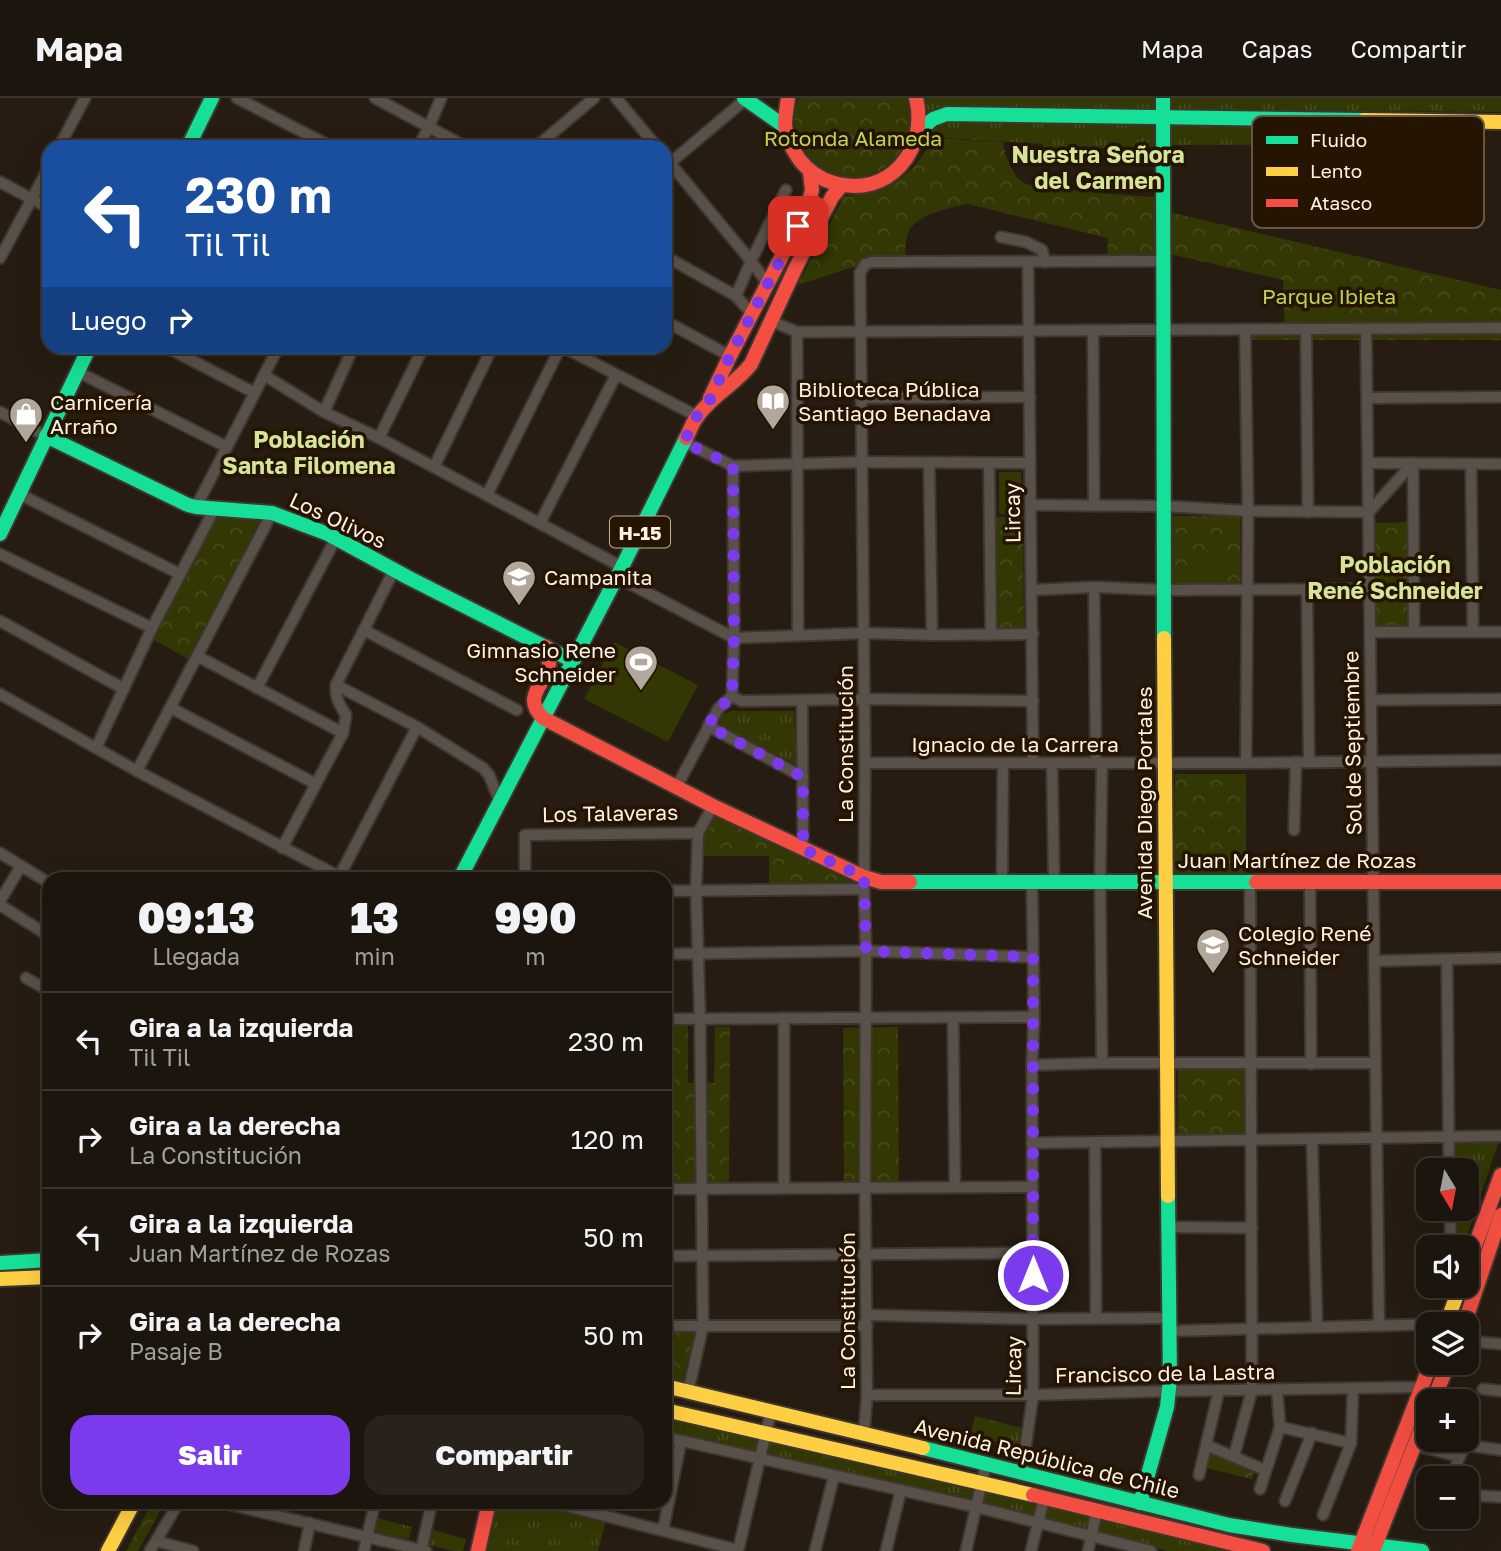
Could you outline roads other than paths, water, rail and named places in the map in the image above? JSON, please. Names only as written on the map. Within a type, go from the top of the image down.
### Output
[{"type":"main road","points":[[191,140],[212,98]]},
{"type":"main road","points":[[788,98],[784,126],[790,147],[810,173],[841,186],[865,186],[887,177],[905,161],[912,151],[919,131],[916,98]]},
{"type":"main road","name":"Avenida Diego Portales","points":[[1140,1503],[1170,1391],[1164,763],[1163,98]]},
{"type":"main road","points":[[745,99],[784,126]]},
{"type":"main road","points":[[919,131],[933,119],[947,114],[1252,118]]},
{"type":"main road","name":"H-15","points":[[708,404],[808,206],[812,190],[810,173]]},
{"type":"main road","name":"H-15","points":[[463,872],[620,572],[697,416],[751,364],[832,197],[841,186]]},
{"type":"main road","points":[[0,534],[86,354]]},
{"type":"main road","name":"Los Olivos","points":[[47,436],[176,500],[196,507],[272,513],[336,538],[573,662]]},
{"type":"main road","points":[[543,718],[537,714],[534,702],[550,663],[546,647]]},
{"type":"main road","name":"Juan Martínez de Rozas","points":[[543,718],[803,849],[864,883],[1501,882]]},
{"type":"main road","points":[[1479,1235],[1501,1175]]},
{"type":"main road","points":[[1468,1312],[1501,1215]]},
{"type":"main road","points":[[0,1263],[42,1260]]},
{"type":"main road","points":[[0,1279],[42,1277]]},
{"type":"main road","points":[[1367,1548],[1428,1375]]},
{"type":"main road","name":"Avenida República de Chile","points":[[672,1388],[1229,1525],[1367,1548],[1422,1551]]},
{"type":"main road","name":"Avenida República de Chile","points":[[672,1412],[1097,1510],[1253,1550]]},
{"type":"main road","points":[[1367,1548],[1416,1440]]},
{"type":"main road","points":[[108,1551],[130,1509]]},
{"type":"main road","points":[[478,1551],[487,1509]]},
{"type":"street","points":[[63,140],[85,98]]},
{"type":"street","points":[[237,98],[318,140]]},
{"type":"street","points":[[375,98],[453,140]]},
{"type":"street","points":[[422,140],[441,98]]},
{"type":"street","points":[[544,140],[594,98]]},
{"type":"street","points":[[616,98],[651,140]]},
{"type":"street","points":[[672,157],[745,99]]},
{"type":"street","points":[[672,165],[768,284]]},
{"type":"street","points":[[0,258],[42,180]]},
{"type":"street","points":[[0,182],[42,204]]},
{"type":"street","points":[[736,296],[786,190]]},
{"type":"street","points":[[1001,237],[1026,242],[1042,250],[1045,262]]},
{"type":"street","points":[[672,260],[736,296],[752,314]]},
{"type":"street","points":[[1028,262],[1163,261]]},
{"type":"street","name":"La Constitución","points":[[864,1433],[867,1395],[866,951],[860,273],[865,264],[872,262],[1028,262]]},
{"type":"street","name":"Lircay","points":[[1028,262],[1033,763]]},
{"type":"street","points":[[771,321],[797,332],[1501,328]]},
{"type":"street","points":[[672,325],[730,356]]},
{"type":"street","points":[[1306,329],[1308,512]]},
{"type":"street","name":"Sol de Septiembre","points":[[1366,329],[1379,1325]]},
{"type":"street","points":[[1245,330],[1248,511],[1246,763]]},
{"type":"street","points":[[1093,331],[1094,506]]},
{"type":"street","points":[[797,332],[798,635]]},
{"type":"street","points":[[179,354],[255,393]]},
{"type":"street","points":[[196,507],[275,354]]},
{"type":"street","points":[[324,412],[350,354]]},
{"type":"street","points":[[379,438],[420,354]]},
{"type":"street","points":[[434,467],[488,354]]},
{"type":"street","points":[[486,495],[557,354]]},
{"type":"street","points":[[576,354],[697,416]]},
{"type":"street","points":[[78,372],[227,447]]},
{"type":"street","points":[[264,375],[324,412],[540,523],[734,638],[864,633],[1032,634]]},
{"type":"street","points":[[540,523],[616,375]]},
{"type":"street","points":[[861,398],[1030,397]]},
{"type":"street","points":[[1367,398],[1501,397]]},
{"type":"street","name":"Los Olivos","points":[[0,412],[47,436]]},
{"type":"street","points":[[684,442],[733,466],[862,462],[1030,463]]},
{"type":"street","points":[[929,463],[932,635]]},
{"type":"street","points":[[989,463],[990,635]]},
{"type":"street","points":[[1368,463],[1501,464]]},
{"type":"street","points":[[1031,505],[1368,512],[1413,463]]},
{"type":"street","points":[[1413,463],[1414,632]]},
{"type":"street","points":[[1471,464],[1473,632]]},
{"type":"street","points":[[677,786],[718,709],[732,696],[733,466]]},
{"type":"street","points":[[19,494],[180,574]]},
{"type":"street","points":[[96,748],[152,628],[215,508]]},
{"type":"street","points":[[137,771],[272,513]]},
{"type":"street","points":[[257,688],[336,538]]},
{"type":"street","points":[[0,554],[152,628]]},
{"type":"street","points":[[282,848],[342,733],[346,715],[338,703],[337,685],[394,570]]},
{"type":"street","points":[[1094,587],[1102,1063]]},
{"type":"street","points":[[1032,590],[1094,587],[1164,590],[1370,589]]},
{"type":"street","points":[[1307,589],[1309,762]]},
{"type":"street","points":[[0,621],[124,689]]},
{"type":"street","points":[[364,630],[517,710]]},
{"type":"street","points":[[1370,632],[1501,632]]},
{"type":"street","points":[[197,656],[342,733]]},
{"type":"street","points":[[337,685],[417,727],[483,768],[489,775],[500,802]]},
{"type":"street","points":[[0,694],[137,771],[328,872]]},
{"type":"street","points":[[732,696],[741,701],[1033,701]]},
{"type":"street","points":[[1371,700],[1501,699]]},
{"type":"street","points":[[802,701],[803,849]]},
{"type":"street","points":[[171,708],[316,784]]},
{"type":"street","points":[[708,726],[803,777]]},
{"type":"street","points":[[343,872],[417,727]]},
{"type":"street","name":"Ignacio de la Carrera","points":[[865,763],[1501,760]]},
{"type":"street","points":[[1294,830],[1296,762]]},
{"type":"street","points":[[1002,882],[1003,764]]},
{"type":"street","points":[[1052,764],[1054,882]]},
{"type":"street","points":[[688,1392],[703,1326],[696,890],[698,833],[713,806]]},
{"type":"street","name":"Los Talaveras","points":[[525,872],[525,835],[698,833]]},
{"type":"street","points":[[0,853],[42,879]]},
{"type":"street","points":[[21,866],[0,903],[42,931]]},
{"type":"street","points":[[1310,881],[1311,1064]]},
{"type":"street","name":"Lircay","points":[[1022,1472],[1033,1395],[1032,882]]},
{"type":"street","points":[[1234,1456],[1252,1390],[1250,882]]},
{"type":"street","points":[[672,891],[864,883]]},
{"type":"street","points":[[672,954],[866,951],[1033,957]]},
{"type":"street","points":[[1374,961],[1501,958]]},
{"type":"street","points":[[1447,960],[1449,1158]]},
{"type":"street","points":[[26,978],[42,987]]},
{"type":"street","points":[[672,1019],[1034,1017]]},
{"type":"street","points":[[784,1018],[784,1188]]},
{"type":"street","points":[[953,1018],[955,1187]]},
{"type":"street","points":[[1032,1065],[1375,1063]]},
{"type":"street","points":[[1032,1143],[1501,1136]]},
{"type":"street","points":[[1312,1139],[1317,1327]]},
{"type":"street","points":[[1095,1142],[1096,1318]]},
{"type":"street","points":[[672,1189],[1032,1186]]},
{"type":"street","points":[[1169,1227],[1252,1228]]},
{"type":"street","points":[[672,1256],[1032,1253]]},
{"type":"street","points":[[672,1326],[1096,1318],[1251,1329],[1416,1324]]},
{"type":"street","points":[[1479,1341],[1501,1344]]},
{"type":"street","name":"Francisco de la Lastra","points":[[867,1395],[1033,1395],[1423,1387]]},
{"type":"street","points":[[1323,1514],[1351,1443],[1353,1388]]},
{"type":"street","points":[[1483,1389],[1501,1391]]},
{"type":"street","points":[[1199,1475],[1219,1390]]},
{"type":"street","points":[[1260,1489],[1280,1427],[1277,1390]]},
{"type":"street","points":[[580,1509],[738,1550],[771,1411]]},
{"type":"street","points":[[1280,1427],[1351,1443]]},
{"type":"street","points":[[1286,1501],[1312,1433]]},
{"type":"street","points":[[672,1439],[976,1507],[1143,1550]]},
{"type":"street","points":[[672,1486],[681,1441]]},
{"type":"street","points":[[1206,1445],[1265,1470]]},
{"type":"street","points":[[1414,1445],[1460,1457]]},
{"type":"street","points":[[1456,1466],[1465,1445],[1501,1450]]},
{"type":"street","points":[[966,1551],[986,1464]]},
{"type":"street","points":[[815,1551],[834,1476]]},
{"type":"street","points":[[886,1551],[901,1490]]},
{"type":"street","points":[[1479,1496],[1501,1497]]},
{"type":"street","points":[[1031,1551],[1044,1499]]},
{"type":"street","points":[[175,1509],[153,1546],[193,1551]]},
{"type":"street","points":[[249,1509],[423,1551],[431,1509]]},
{"type":"street","points":[[364,1551],[373,1509]]},
{"type":"street","points":[[601,1514],[602,1509]]},
{"type":"street","points":[[663,1530],[667,1509]]},
{"type":"street","points":[[1088,1551],[1097,1510]]},
{"type":"street","points":[[304,1551],[310,1523]]},
{"type":"place","name":"Biblioteca Pública Santiago Benadava","points":[[773,431]]},
{"type":"place","name":"Carnicería Arraño","points":[[26,444]]},
{"type":"place","name":"Campanita","points":[[519,607]]},
{"type":"place","name":"Gimnasio Rene Schneider","points":[[641,692]]},
{"type":"place","name":"Colegio René Schneider","points":[[1213,975]]},
{"type":"district","name":"Nuestra Señora del Carmen","points":[[1098,167]]},
{"type":"district","name":"Población Santa Filomena","points":[[309,452]]},
{"type":"district","name":"Población René Schneider","points":[[1395,577]]},
{"type":"park label","name":"Rotonda Alameda","points":[[853,138]]},
{"type":"park label","name":"Parque Ibieta","points":[[1329,296]]}]
